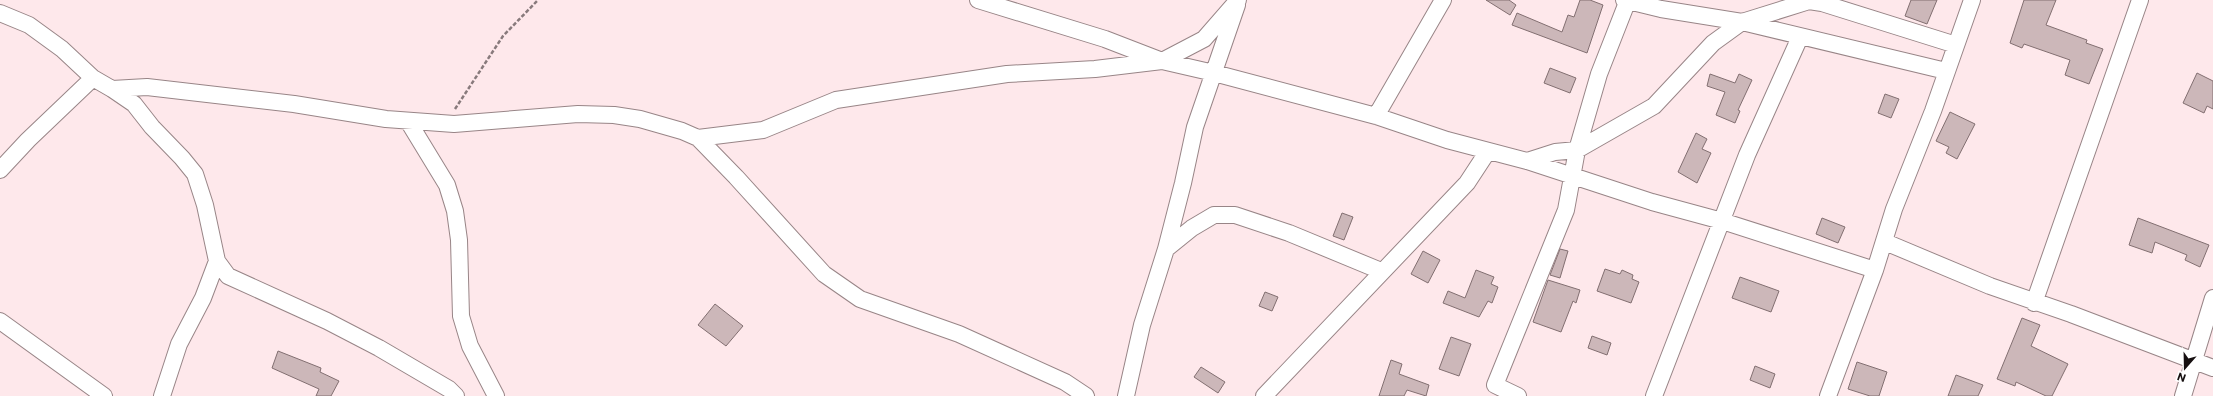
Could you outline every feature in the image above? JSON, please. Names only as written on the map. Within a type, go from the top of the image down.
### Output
[{"type":"street","points":[[978,0],[1106,39],[1162,61],[1214,72],[1376,116],[1447,140],[1571,174],[1652,202],[1722,221],[1875,270]]},
{"type":"street","points":[[698,138],[763,130],[836,100],[1007,74],[1095,69],[1162,61],[1204,39],[1238,0]]},
{"type":"street","points":[[1126,396],[1142,325],[1166,249],[1183,183],[1195,127],[1238,0]]},
{"type":"street","points":[[1376,116],[1443,0]]},
{"type":"street","points":[[1518,396],[1492,390],[1566,210],[1571,174],[1577,150],[1599,74],[1626,0],[1661,9],[1742,22],[1946,71]]},
{"type":"street","points":[[1828,396],[1885,242],[1894,209],[1933,111],[1972,0]]},
{"type":"street","points":[[2034,302],[2140,0]]},
{"type":"street","points":[[1527,161],[1555,152],[1577,150],[1654,106],[1713,43],[1742,22],[1791,3],[1809,1],[1822,3],[1956,45]]},
{"type":"street","points":[[0,13],[29,25],[62,49],[93,78],[134,104],[152,127],[182,158],[194,174],[205,205],[217,261],[224,272],[235,281],[340,328],[443,386],[456,396]]},
{"type":"street","points":[[1654,396],[1747,155],[1800,37]]},
{"type":"street","points":[[0,170],[28,140],[93,78]]},
{"type":"street","points":[[112,89],[147,87],[294,104],[386,119],[446,123],[578,114],[614,115],[640,119],[682,131],[698,138],[736,177],[824,274],[860,299],[959,334],[1068,389],[1086,396]]},
{"type":"street","points":[[408,121],[447,185],[455,211],[459,240],[460,316],[470,346],[496,396]]},
{"type":"street","points":[[1264,396],[1320,340],[1381,271],[1467,183],[1488,151]]},
{"type":"street","points":[[1166,249],[1192,228],[1214,216],[1235,214],[1289,233],[1381,271]]},
{"type":"street","points":[[1885,242],[2034,302],[2071,314],[2213,368]]},
{"type":"street","points":[[162,396],[179,344],[203,298],[217,261]]},
{"type":"street","points":[[2183,396],[2213,298]]},
{"type":"street","points":[[0,321],[104,396]]},
{"type":"path","points":[[446,123],[504,36],[538,0]]},
{"type":"building","points":[[1486,0],[1509,0],[1516,5],[1510,15]]},
{"type":"building","points":[[1580,0],[1590,0],[1603,5],[1587,53],[1512,25],[1517,13],[1562,32],[1568,15],[1574,17]]},
{"type":"building","points":[[1911,0],[1937,0],[1927,24],[1905,16]]},
{"type":"building","points":[[2024,0],[2056,0],[2046,25],[2087,40],[2086,43],[2103,49],[2089,84],[2065,75],[2070,60],[2024,44],[2022,48],[2010,43]]},
{"type":"building","points":[[1550,68],[1576,78],[1570,93],[1544,83]]},
{"type":"building","points":[[2197,73],[2213,81],[2213,109],[2207,106],[2204,113],[2183,103]]},
{"type":"building","points":[[1710,74],[1735,83],[1739,74],[1752,80],[1738,110],[1740,111],[1735,123],[1716,115],[1725,92],[1707,86]]},
{"type":"building","points":[[1885,94],[1899,99],[1891,118],[1878,113]]},
{"type":"building","points":[[1950,112],[1975,124],[1957,159],[1946,153],[1949,147],[1936,141]]},
{"type":"building","points":[[1696,133],[1707,139],[1702,149],[1711,153],[1697,183],[1678,172]]},
{"type":"building","points":[[1342,213],[1353,217],[1344,240],[1333,236]]},
{"type":"building","points":[[1822,218],[1845,227],[1838,243],[1816,234]]},
{"type":"building","points":[[2138,218],[2209,245],[2200,267],[2185,260],[2187,255],[2155,242],[2152,253],[2129,245]]},
{"type":"building","points":[[1560,249],[1568,251],[1560,278],[1550,275]]},
{"type":"building","points":[[1423,251],[1440,260],[1428,283],[1411,274]]},
{"type":"building","points":[[1605,269],[1620,274],[1622,270],[1633,275],[1632,279],[1639,282],[1631,303],[1597,291]]},
{"type":"building","points":[[1476,270],[1494,277],[1491,284],[1498,287],[1492,303],[1488,301],[1479,317],[1443,303],[1448,291],[1465,298]]},
{"type":"building","points":[[1740,277],[1779,291],[1771,312],[1732,298]]},
{"type":"building","points":[[1548,280],[1580,290],[1576,303],[1573,301],[1561,332],[1533,322]]},
{"type":"building","points":[[1265,292],[1278,297],[1272,311],[1259,306]]},
{"type":"building","points":[[715,304],[743,326],[726,346],[698,325]]},
{"type":"building","points":[[2022,318],[2040,325],[2031,346],[2068,364],[2052,396],[2046,396],[2016,382],[2015,386],[1997,379]]},
{"type":"building","points":[[1592,336],[1611,343],[1607,355],[1588,348]]},
{"type":"building","points":[[1451,337],[1471,344],[1459,376],[1439,369]]},
{"type":"building","points":[[278,351],[321,368],[320,372],[339,381],[331,396],[316,396],[319,389],[272,368]]},
{"type":"building","points":[[1391,360],[1402,364],[1399,374],[1429,385],[1426,396],[1407,390],[1404,396],[1379,396]]},
{"type":"building","points":[[1857,362],[1887,372],[1879,396],[1870,396],[1848,389]]},
{"type":"building","points":[[1755,366],[1775,374],[1770,388],[1750,380]]},
{"type":"building","points":[[1201,367],[1225,382],[1218,393],[1194,377]]},
{"type":"building","points":[[1956,375],[1983,385],[1978,396],[1948,396]]}]
